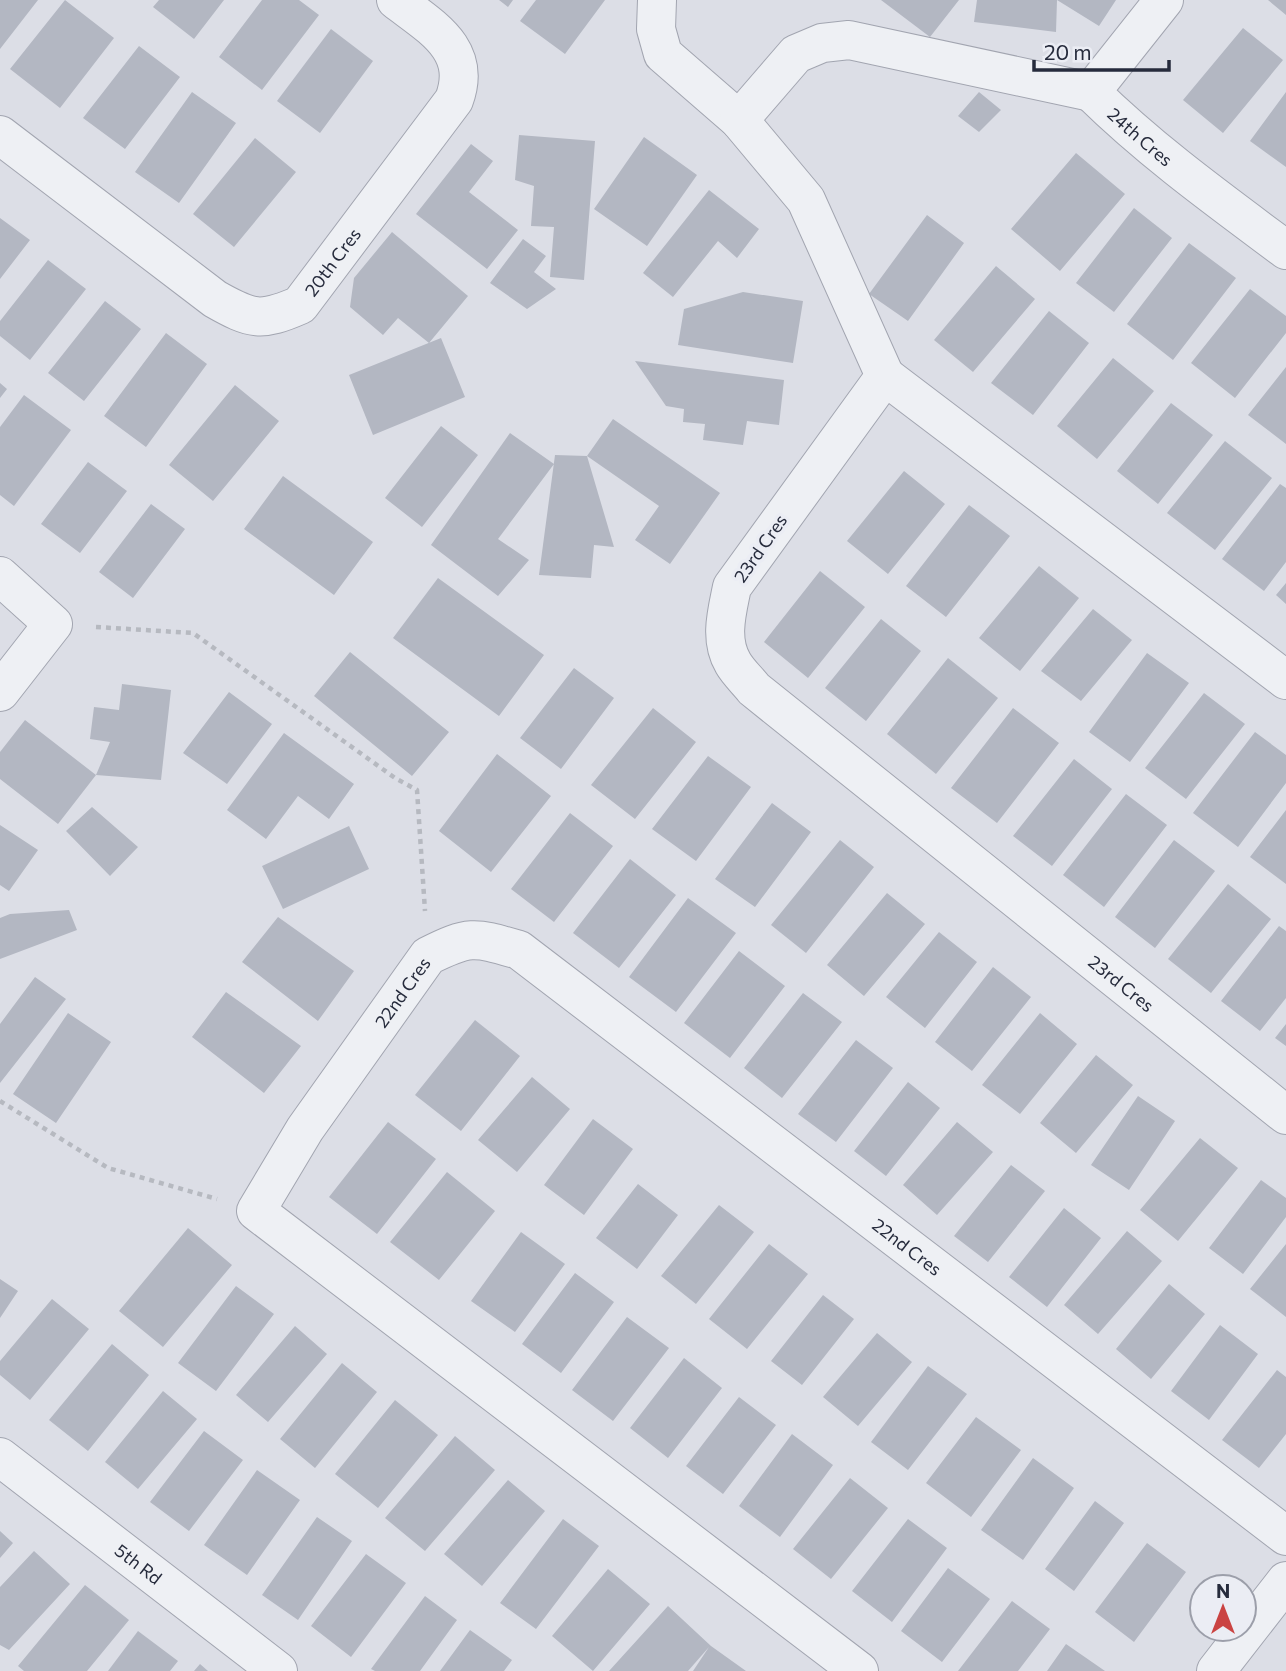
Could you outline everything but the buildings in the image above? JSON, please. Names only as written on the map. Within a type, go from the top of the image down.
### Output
[{"type":"street","name":"20th Cres","points":[[0,135],[215,299],[240,313],[263,318],[281,313],[300,305],[454,100],[461,83],[455,54],[438,32],[396,0]]},
{"type":"street","points":[[657,0],[656,29],[663,54],[739,120],[806,200],[885,376],[1286,680]]},
{"type":"street","points":[[739,120],[796,54],[822,43],[849,40],[1091,92],[1164,0]]},
{"type":"street","name":"24th Cres","points":[[1091,92],[1174,166],[1286,250]]},
{"type":"street","name":"23rd Cres","points":[[885,376],[732,587],[725,622],[725,641],[732,662],[754,689],[1286,1115]]},
{"type":"street","points":[[0,576],[53,624],[0,692]]},
{"type":"street","name":"22nd Cres","points":[[256,1210],[305,1129],[428,956],[459,941],[483,939],[519,950],[1286,1536]]},
{"type":"street","points":[[256,1210],[859,1671]]},
{"type":"street","name":"5th Rd","points":[[0,1457],[278,1671]]},
{"type":"street","points":[[1216,1671],[1285,1584]]},
{"type":"path","points":[[53,624],[193,633],[395,778],[417,790],[428,956]]},
{"type":"path","points":[[0,1101],[108,1168],[256,1210]]}]
